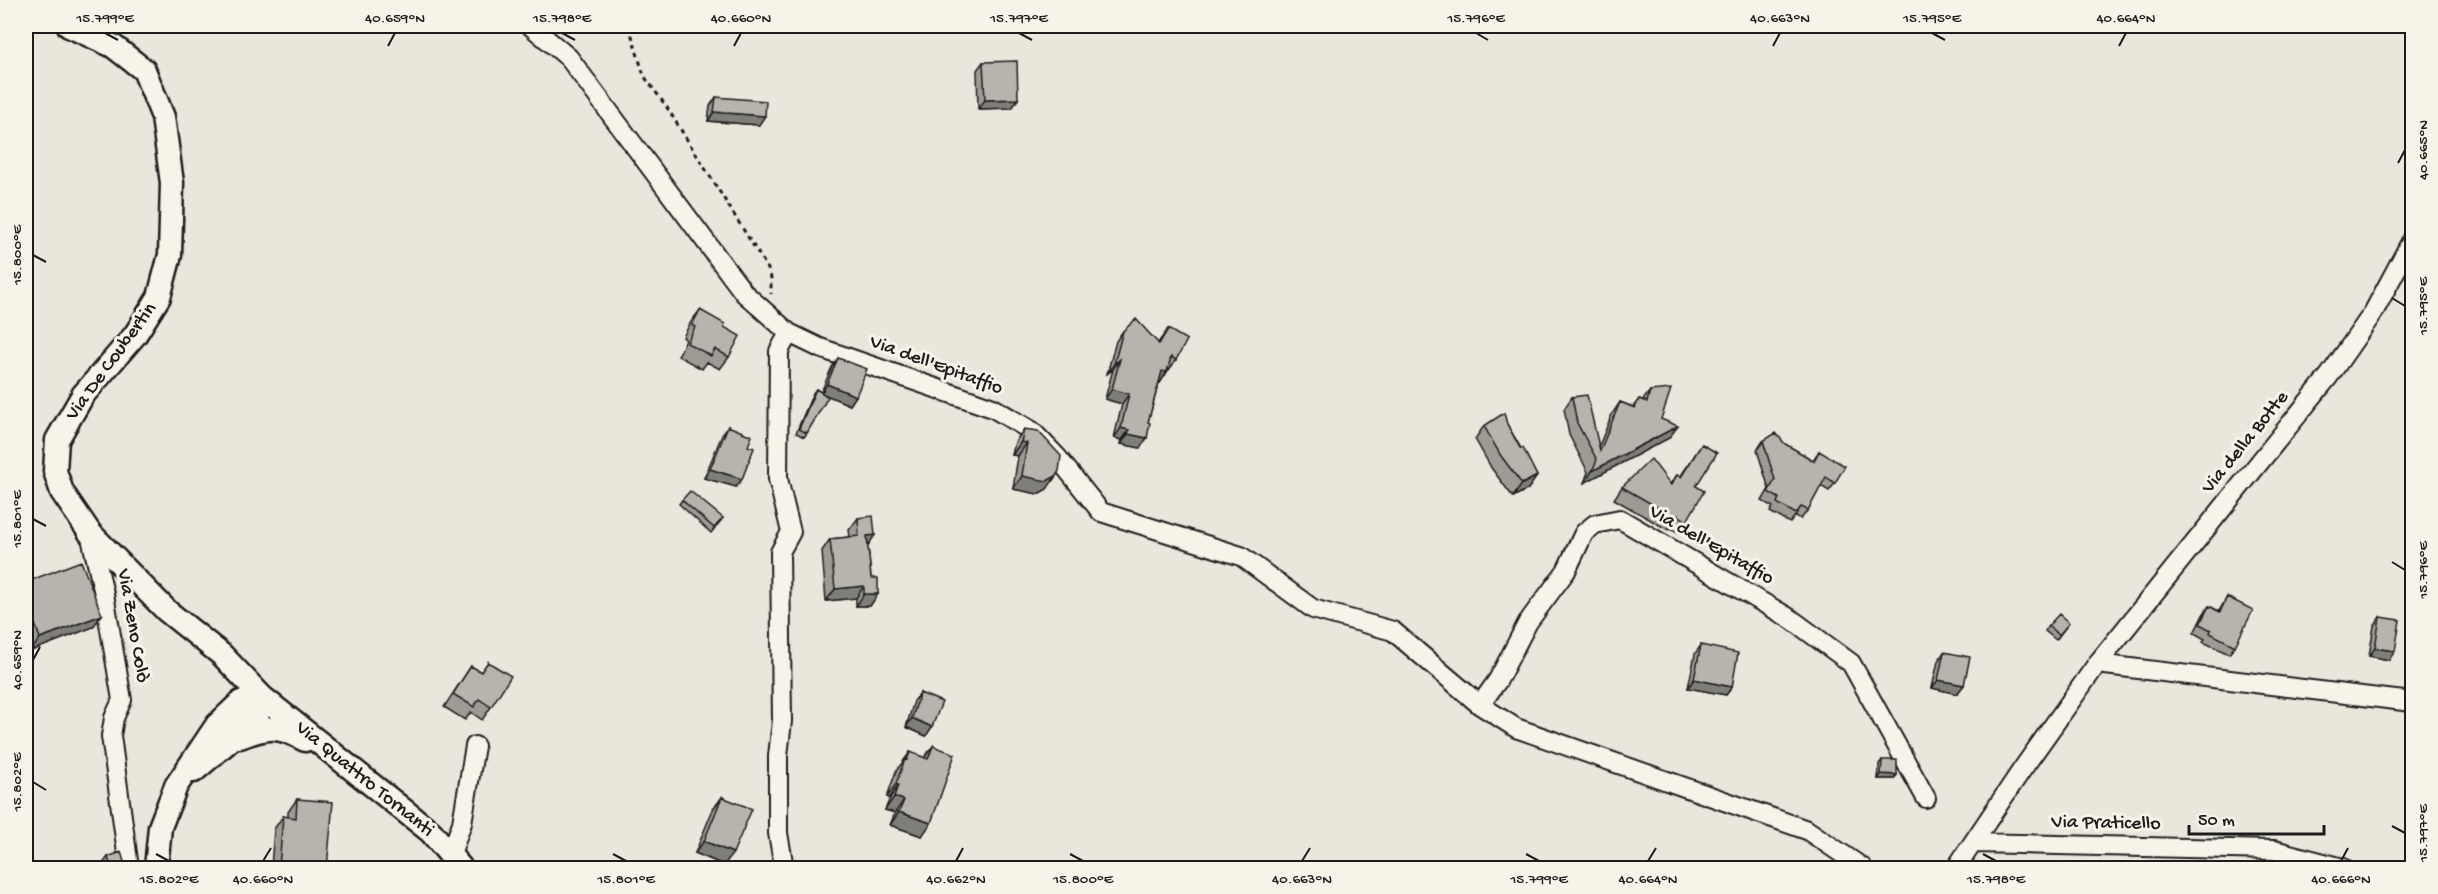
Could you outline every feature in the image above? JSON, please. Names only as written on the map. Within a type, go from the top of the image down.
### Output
[{"type":"main road","name":"Via De Coubertin","points":[[69,26],[113,46],[144,69],[163,117],[172,183],[170,255],[159,297],[135,334],[83,395],[57,441],[55,471],[62,492],[90,533],[166,611],[222,655],[262,697]]},
{"type":"main road","points":[[222,655],[231,683],[223,733]]},
{"type":"main road","points":[[156,868],[160,827],[176,786],[223,733],[258,717],[262,697]]},
{"type":"main road","name":"Via Quattro Tornanti","points":[[262,697],[431,832],[456,861]]},
{"type":"main road","points":[[223,733],[265,728],[291,732],[336,756]]},
{"type":"street","name":"Via dell'Epitaffio","points":[[531,26],[568,58],[744,293],[789,333],[820,348],[993,408],[1032,431],[1058,458],[1101,512],[1241,556],[1313,609],[1393,631],[1480,705],[1516,728],[1807,830],[1863,868]]},
{"type":"street","name":"Via della Botte","points":[[1956,868],[2097,664],[2329,376],[2373,313],[2412,240]]},
{"type":"street","points":[[784,868],[778,833],[778,756],[782,721],[780,552],[791,532],[778,479],[779,351],[789,333]]},
{"type":"street","name":"Via dell'Epitaffio","points":[[1480,705],[1498,680],[1528,622],[1566,571],[1584,533],[1595,524],[1620,519],[1791,620],[1851,663],[1926,798]]},
{"type":"street","name":"Via Zeno Colò","points":[[90,533],[104,594],[122,700],[114,718],[111,736],[129,868]]},
{"type":"street","points":[[2097,664],[2412,702]]},
{"type":"street","points":[[456,861],[476,746]]},
{"type":"street","name":"Via Praticello","points":[[1974,843],[2274,850],[2343,868]]},
{"type":"path","points":[[629,26],[644,76],[666,106],[768,269],[772,286],[766,313]]},
{"type":"building","points":[[1017,61],[1018,99],[985,100],[983,62]]},
{"type":"building","points":[[716,97],[766,101],[765,116],[714,112]]},
{"type":"building","points":[[700,310],[725,324],[724,327],[740,336],[729,357],[715,349],[711,356],[687,343],[695,327],[692,325]]},
{"type":"building","points":[[1136,319],[1159,344],[1168,329],[1187,340],[1176,360],[1171,357],[1167,372],[1162,371],[1148,422],[1150,423],[1147,438],[1128,434],[1129,430],[1121,428],[1129,394],[1112,389],[1120,359],[1114,364],[1123,331]]},
{"type":"building","points":[[838,358],[867,369],[856,396],[827,384]]},
{"type":"building","points":[[816,389],[828,397],[807,433],[799,429]]},
{"type":"building","points":[[1671,389],[1661,419],[1678,426],[1592,471],[1597,460],[1577,423],[1572,397],[1587,395],[1600,451],[1620,402],[1635,408],[1639,399],[1647,402],[1650,391]]},
{"type":"building","points":[[1504,413],[1507,424],[1520,448],[1523,448],[1537,476],[1522,484],[1501,456],[1484,426]]},
{"type":"building","points":[[728,426],[752,436],[748,446],[754,448],[742,479],[710,469]]},
{"type":"building","points":[[1024,429],[1038,431],[1061,456],[1059,471],[1056,476],[1047,481],[1022,476],[1027,443],[1021,442]]},
{"type":"building","points":[[1776,433],[1785,444],[1814,461],[1819,451],[1845,466],[1835,483],[1826,477],[1808,510],[1801,507],[1796,514],[1777,503],[1779,498],[1768,492],[1775,480],[1763,441]]},
{"type":"building","points":[[1702,444],[1717,453],[1696,486],[1704,491],[1687,521],[1678,515],[1676,518],[1622,487],[1651,459],[1671,485],[1677,475],[1681,477]]},
{"type":"building","points":[[26,483],[32,500],[30,501],[31,506],[26,509]]},
{"type":"building","points":[[690,491],[723,518],[714,528],[682,500]]},
{"type":"building","points":[[873,516],[875,535],[867,536],[871,578],[878,578],[878,594],[864,594],[864,586],[835,589],[830,539],[859,536],[858,518]]},
{"type":"building","points":[[81,561],[102,615],[40,638],[26,599],[26,582]]},
{"type":"building","points":[[2227,597],[2253,610],[2235,646],[2210,633],[2211,630],[2200,624],[2209,606],[2220,612]]},
{"type":"building","points":[[2059,614],[2069,623],[2059,635],[2048,626]]},
{"type":"building","points":[[2380,617],[2400,620],[2395,651],[2375,648]]},
{"type":"building","points":[[1701,645],[1738,653],[1732,687],[1694,679]]},
{"type":"building","points":[[1944,652],[1970,657],[1964,685],[1938,680]]},
{"type":"building","points":[[488,662],[511,676],[491,707],[479,699],[474,707],[453,694],[471,666],[481,672]]},
{"type":"building","points":[[920,693],[942,702],[932,727],[912,718]]},
{"type":"building","points":[[933,746],[955,754],[931,823],[899,812],[904,800],[894,797],[898,785],[896,784],[910,752],[928,759]]},
{"type":"building","points":[[1882,760],[1897,760],[1897,775],[1881,774]]},
{"type":"building","points":[[722,797],[752,809],[733,853],[704,841]]},
{"type":"building","points":[[297,799],[333,802],[327,868],[279,868],[283,816],[296,818]]},
{"type":"building","points":[[121,852],[126,868],[111,868],[108,857]]}]
